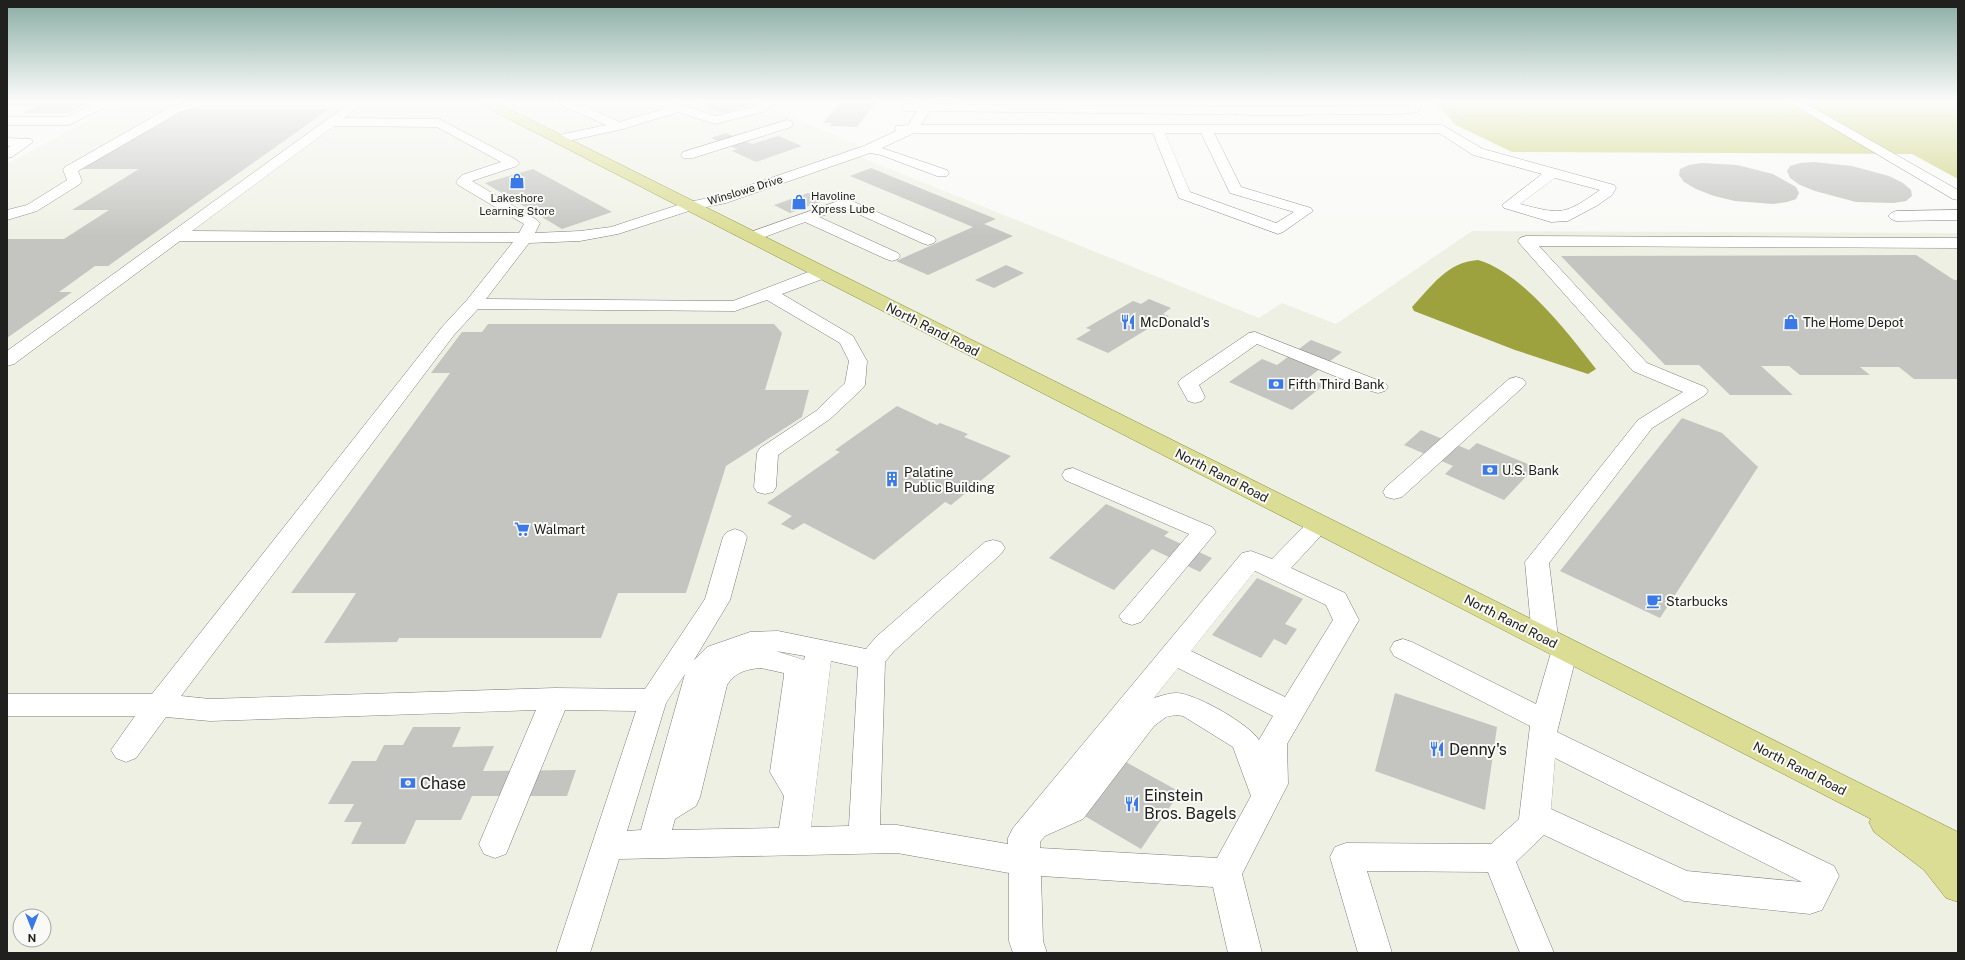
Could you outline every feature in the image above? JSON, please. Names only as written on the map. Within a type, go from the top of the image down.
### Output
[{"type":"main road","name":"North Rand Road","points":[[574,147],[1958,848]]},
{"type":"main road","points":[[1848,793],[1935,860],[1958,887]]},
{"type":"street","points":[[7,154],[18,147]]},
{"type":"street","points":[[7,215],[32,208],[75,181],[70,170],[110,147]]},
{"type":"street","points":[[7,360],[297,147]]},
{"type":"street","points":[[126,750],[159,705],[448,331],[474,304],[525,237],[532,223],[463,182],[467,178],[512,163],[482,147]]},
{"type":"street","points":[[688,155],[714,147]]},
{"type":"street","name":"Winslowe Drive","points":[[689,206],[701,193],[838,147]]},
{"type":"street","name":"Winslowe Drive","points":[[689,206],[721,200],[874,147]]},
{"type":"street","points":[[1164,147],[1184,196],[1278,229],[1306,211],[1235,190],[1214,147]]},
{"type":"street","points":[[1470,147],[1478,152],[1608,188],[1607,192],[1568,216],[1551,217],[1509,205],[1553,173]]},
{"type":"street","points":[[1873,147],[1958,196]]},
{"type":"street","points":[[869,149],[884,152],[942,173]]},
{"type":"street","points":[[751,237],[841,204],[847,204],[928,240]]},
{"type":"street","points":[[176,236],[580,236],[613,231],[689,206]]},
{"type":"street","points":[[1896,216],[1958,214]]},
{"type":"street","points":[[806,217],[892,256]]},
{"type":"street","points":[[1375,953],[1346,857],[1498,858],[1534,825],[1543,730],[1555,643],[1537,562],[1645,424],[1698,391],[1640,367],[1526,241],[1958,243]]},
{"type":"street","points":[[474,304],[736,306],[822,273]]},
{"type":"street","points":[[765,487],[768,453],[823,415],[855,385],[858,361],[847,340],[769,294]]},
{"type":"street","points":[[1195,397],[1188,383],[1255,337],[1378,386]]},
{"type":"street","points":[[1394,492],[1516,383]]},
{"type":"street","points":[[1073,475],[1204,532],[1132,616]]},
{"type":"street","points":[[1275,570],[1319,524]]},
{"type":"street","points":[[573,953],[653,700],[690,645],[717,600],[734,537]]},
{"type":"street","points":[[864,840],[872,660],[885,644],[993,548]]},
{"type":"street","points":[[1030,953],[1026,941],[1024,838],[1251,559],[1336,599],[1346,620],[1272,743],[1273,784],[1226,873],[1245,953]]},
{"type":"street","points":[[653,844],[699,672],[716,654],[750,642],[778,641],[872,660]]},
{"type":"street","points":[[793,842],[819,649]]},
{"type":"street","points":[[1402,649],[1543,730],[1822,876],[1810,899],[1684,886],[1534,816]]},
{"type":"street","points":[[1174,654],[1291,712]]},
{"type":"street","points":[[662,812],[685,798],[714,684],[719,673],[736,662],[756,657],[783,661],[795,667],[798,676],[786,772],[800,795]]},
{"type":"street","points":[[495,844],[555,700]]},
{"type":"street","points":[[7,705],[159,705],[210,710],[555,700],[653,700]]},
{"type":"street","points":[[1033,827],[1072,810],[1144,718],[1159,707],[1176,704],[1190,707],[1243,739],[1249,748],[1266,796]]},
{"type":"street","points":[[608,845],[897,839],[1025,861],[1226,873]]},
{"type":"street","points":[[1498,858],[1537,953]]},
{"type":"shaded area","points":[[39,147],[864,147],[869,149],[853,154],[1259,318],[1282,303],[1336,324],[1472,231],[1958,233],[1958,953],[7,953],[7,164]]},
{"type":"shaded area","points":[[1478,260],[1495,267],[1511,277],[1528,291],[1558,322],[1596,369],[1588,374],[1515,350],[1414,311],[1412,307],[1441,276],[1457,265]]},
{"type":"green space","points":[[1501,147],[1958,147],[1958,179],[1912,154],[1512,152]]},
{"type":"building","points":[[120,147],[276,147],[108,266],[95,266],[59,292],[72,292],[7,338],[7,239],[64,239],[109,210],[72,210],[139,169],[82,169]]},
{"type":"building","points":[[732,147],[800,147],[756,162],[732,151],[737,149]]},
{"type":"building","points":[[1814,162],[1852,166],[1889,176],[1903,183],[1911,190],[1912,196],[1906,201],[1894,203],[1856,202],[1815,191],[1800,185],[1790,178],[1787,171],[1790,166],[1800,163]]},
{"type":"building","points":[[1702,163],[1737,165],[1773,174],[1796,187],[1799,193],[1796,199],[1773,204],[1735,201],[1714,196],[1696,189],[1684,182],[1679,175],[1680,169],[1689,165]]},
{"type":"building","points":[[871,168],[996,219],[984,224],[1013,236],[928,275],[896,261],[973,227],[850,176]]},
{"type":"building","points":[[533,169],[612,212],[562,229],[485,183]]},
{"type":"building","name":"Havoline Xpress Lube","points":[[808,193],[825,200],[790,213],[774,205]]},
{"type":"building","name":"The Home Depot","points":[[1916,255],[1954,280],[1958,280],[1958,379],[1914,379],[1899,367],[1860,367],[1870,375],[1800,375],[1789,366],[1761,366],[1793,395],[1730,395],[1699,365],[1665,365],[1561,256]]},
{"type":"building","points":[[1006,265],[1024,273],[994,288],[975,280]]},
{"type":"building","name":"McDonald's","points":[[1149,299],[1171,308],[1163,314],[1169,316],[1108,353],[1076,339],[1091,330],[1086,328],[1133,301],[1141,304]]},
{"type":"building","name":"Walmart","points":[[488,324],[774,324],[782,333],[765,390],[809,390],[802,417],[726,466],[686,593],[618,593],[601,638],[399,638],[397,642],[324,643],[356,593],[291,593],[450,373],[431,373],[462,332],[482,332]]},
{"type":"building","name":"Fifth Third Bank","points":[[1311,340],[1342,352],[1308,378],[1324,385],[1292,410],[1229,382],[1262,359],[1277,365]]},
{"type":"building","name":"Palatine Public Building","points":[[897,406],[937,425],[940,423],[968,434],[964,437],[1011,456],[951,505],[945,502],[874,560],[804,523],[793,530],[781,524],[792,516],[767,503],[840,452],[835,450]]},
{"type":"building","points":[[1682,418],[1722,433],[1758,467],[1660,618],[1560,571]]},
{"type":"building","name":"U.S. Bank","points":[[1421,430],[1469,450],[1477,443],[1535,467],[1504,500],[1445,474],[1453,466],[1404,445]]},
{"type":"building","points":[[1106,504],[1169,532],[1164,536],[1212,558],[1200,572],[1152,549],[1114,590],[1049,558]]},
{"type":"building","points":[[1257,578],[1303,599],[1285,624],[1297,629],[1286,645],[1274,639],[1261,658],[1212,635]]},
{"type":"building","name":"Denny's","points":[[1395,693],[1497,727],[1485,810],[1375,771]]},
{"type":"building","name":"Chase","points":[[413,727],[461,727],[452,747],[494,746],[483,771],[576,770],[567,796],[472,796],[461,820],[416,820],[405,844],[351,844],[362,822],[344,822],[354,804],[328,804],[352,761],[376,761],[384,745],[403,745]]},
{"type":"building","name":"Einstein Bros. Bagels","points":[[1124,761],[1180,792],[1141,849],[1083,815]]},
{"type":"place","name":"Lakeshore Learning Store","points":[[517,181]]},
{"type":"place","name":"Havoline Xpress Lube","points":[[799,202]]},
{"type":"place","name":"McDonald's","points":[[1128,322]]},
{"type":"place","name":"The Home Depot","points":[[1791,322]]},
{"type":"place","name":"Fifth Third Bank","points":[[1276,384]]},
{"type":"place","name":"U.S. Bank","points":[[1490,470]]},
{"type":"place","name":"Palatine Public Building","points":[[892,479]]},
{"type":"place","name":"Walmart","points":[[522,529]]},
{"type":"place","name":"Starbucks","points":[[1654,601]]},
{"type":"place","name":"Denny's","points":[[1437,749]]},
{"type":"place","name":"Chase","points":[[408,783]]},
{"type":"place","name":"Einstein Bros. Bagels","points":[[1132,804]]}]
